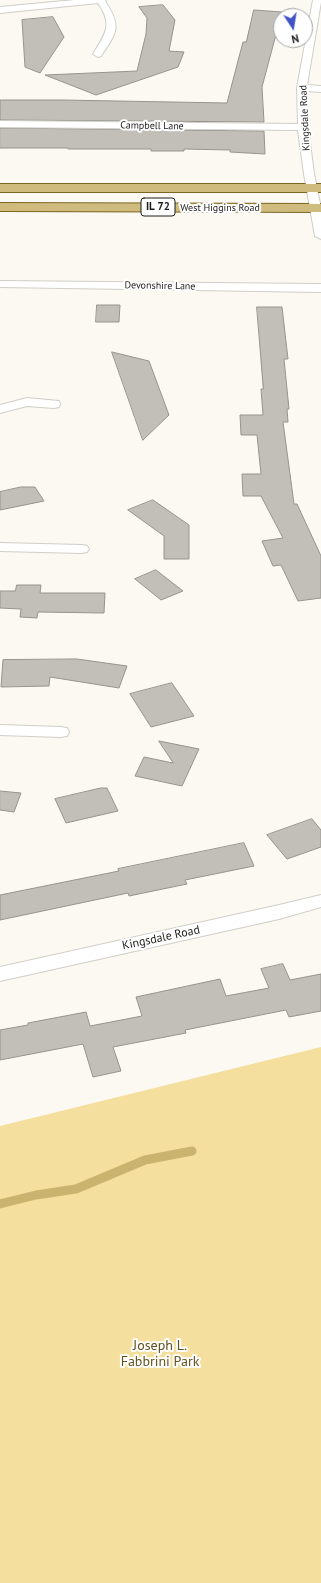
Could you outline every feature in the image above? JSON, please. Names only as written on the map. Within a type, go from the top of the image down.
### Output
[{"type":"main road","name":"West Higgins Road","points":[[0,188],[316,188]]},
{"type":"main road","name":"West Higgins Road","points":[[0,207],[318,208]]},
{"type":"street","points":[[0,10],[101,0],[111,15],[112,30],[98,54]]},
{"type":"street","name":"Kingsdale Road","points":[[317,0],[302,88],[303,127],[316,188],[321,236]]},
{"type":"street","points":[[302,88],[321,89]]},
{"type":"street","name":"Campbell Lane","points":[[0,124],[303,127]]},
{"type":"street","name":"Devonshire Lane","points":[[0,284],[321,288]]},
{"type":"street","points":[[0,409],[27,402],[54,404]]},
{"type":"street","points":[[0,547],[82,549]]},
{"type":"street","points":[[0,730],[61,732]]},
{"type":"street","name":"Kingsdale Road","points":[[0,974],[279,912],[321,901]]},
{"type":"green space","name":"Joseph L. Fabbrini Park","points":[[321,1047],[321,1583],[0,1583],[0,1126]]},
{"type":"building","points":[[163,5],[175,20],[169,51],[184,52],[178,67],[96,95],[45,75],[137,71],[146,34],[147,18],[139,7]]},
{"type":"building","points":[[254,10],[273,11],[273,46],[262,87],[264,122],[0,120],[0,100],[227,103],[243,42],[246,42]]},
{"type":"building","points":[[53,17],[64,37],[40,73],[25,67],[22,20]]},
{"type":"building","points":[[0,128],[264,131],[265,154],[230,152],[230,150],[184,149],[184,151],[151,151],[151,149],[0,148]]},
{"type":"building","points":[[97,305],[120,305],[119,322],[96,322]]},
{"type":"building","points":[[257,307],[282,307],[288,359],[284,359],[289,409],[287,409],[288,422],[283,422],[294,504],[297,504],[321,556],[321,598],[298,601],[281,565],[273,566],[262,541],[283,538],[261,496],[243,496],[242,474],[261,474],[257,435],[241,435],[240,415],[263,415],[261,389],[263,389]]},
{"type":"building","points":[[112,352],[149,361],[169,415],[143,440]]},
{"type":"building","points":[[21,487],[35,487],[44,501],[0,510],[0,492]]},
{"type":"building","points":[[153,500],[189,525],[189,559],[164,559],[164,536],[128,510]]},
{"type":"building","points":[[156,570],[183,591],[161,600],[135,579]]},
{"type":"building","points":[[17,585],[41,585],[40,593],[105,593],[104,613],[38,612],[37,618],[20,617],[21,609],[0,608],[0,591],[15,591]]},
{"type":"building","points":[[77,659],[127,666],[119,688],[50,677],[49,686],[1,687],[3,660]]},
{"type":"building","points":[[172,683],[194,716],[151,727],[130,694]]},
{"type":"building","points":[[159,741],[199,749],[182,786],[135,776],[144,757],[173,763]]},
{"type":"building","points":[[101,788],[107,788],[118,811],[66,823],[55,799]]},
{"type":"building","points":[[0,791],[21,793],[14,812],[0,810]]},
{"type":"building","points":[[312,819],[321,830],[321,847],[287,859],[267,835]]},
{"type":"building","points":[[244,843],[254,866],[185,880],[187,884],[129,896],[128,893],[0,920],[0,895],[119,871],[118,869]]},
{"type":"building","points":[[283,964],[290,980],[321,974],[321,1011],[289,1017],[286,1010],[185,1030],[186,1033],[113,1047],[121,1071],[93,1077],[83,1044],[0,1060],[0,1030],[86,1012],[90,1026],[142,1016],[136,997],[220,979],[226,996],[269,988],[261,969]]},
{"type":"waterway","points":[[0,1204],[36,1195],[76,1189],[145,1160],[192,1151]]}]
